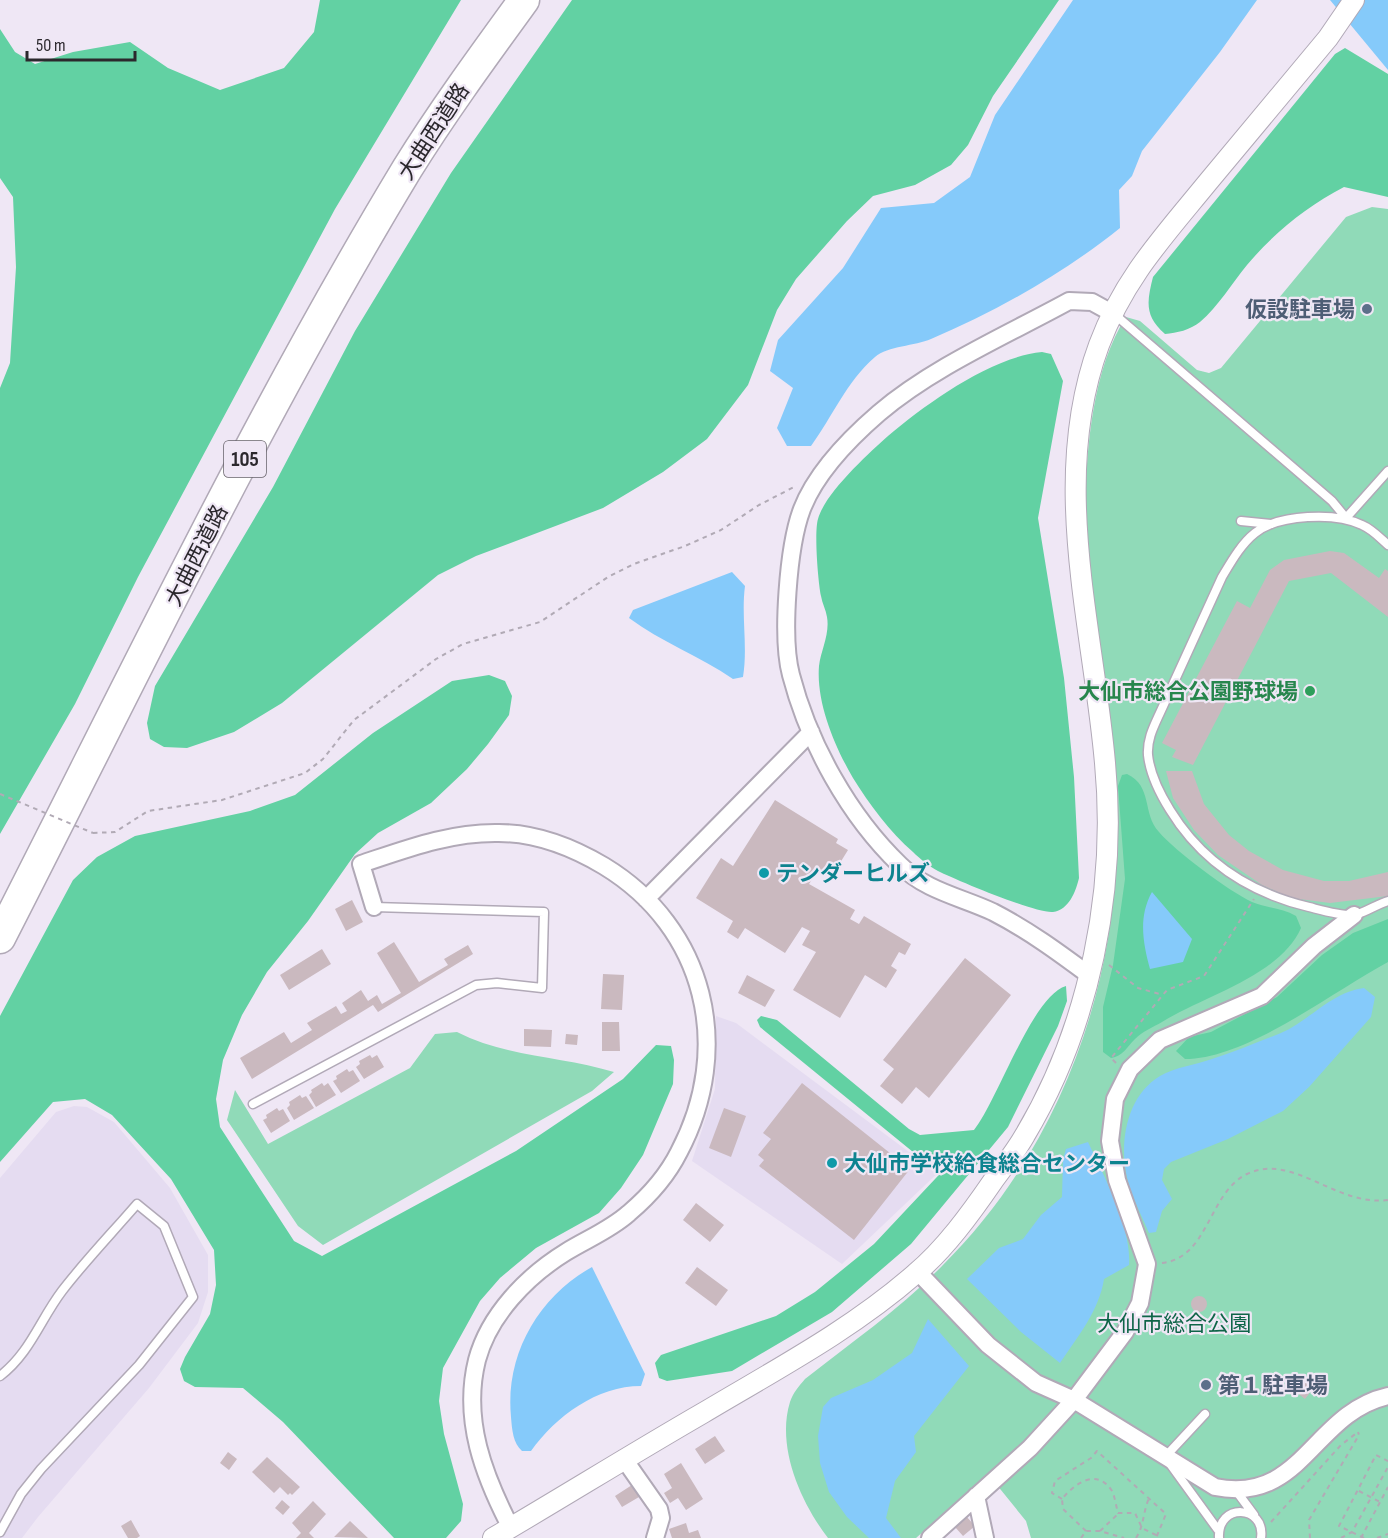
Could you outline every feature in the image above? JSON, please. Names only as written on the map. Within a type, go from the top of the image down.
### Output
[{"type":"highway","name":"大曲西道路","points":[[0,938],[248,453],[335,293],[409,167],[524,0]]},
{"type":"street","points":[[493,1538],[514,1533],[624,1460],[806,1352],[861,1316],[918,1272],[979,1201],[1025,1135],[1055,1077],[1077,1019],[1089,975],[1100,919],[1108,834],[1106,766],[1074,498],[1078,431],[1097,350],[1112,313],[1137,268],[1328,38],[1354,0]]},
{"type":"street","points":[[1089,975],[1033,933],[990,911],[929,887],[900,865],[867,827],[849,801],[811,732],[790,673],[788,590],[792,547],[802,510],[815,483],[879,413],[940,372],[1069,301],[1092,302],[1112,313]]},
{"type":"street","points":[[646,899],[811,732]]},
{"type":"street","points":[[374,907],[361,864],[441,837],[500,833],[540,838],[576,849],[616,873],[646,899],[672,928],[688,953],[702,992],[707,1031],[704,1074],[695,1113],[679,1152],[657,1187],[628,1215],[565,1252],[529,1278],[496,1318],[477,1360],[473,1401],[478,1453],[491,1488],[514,1533]]},
{"type":"street","points":[[930,1538],[1030,1448],[1074,1400],[1125,1332],[1140,1303],[1147,1264],[1117,1180],[1110,1141],[1115,1099],[1128,1072],[1160,1040],[1262,996],[1314,946],[1354,915]]},
{"type":"street","points":[[918,1272],[988,1345],[1036,1383],[1074,1400],[1215,1487],[1237,1492],[1259,1488],[1285,1475],[1337,1423],[1360,1405],[1388,1396]]},
{"type":"street","points":[[624,1460],[659,1509],[661,1518],[656,1538]]},
{"type":"street","points":[[976,1496],[985,1538]]},
{"type":"lane","points":[[1112,313],[1332,501],[1346,518]]},
{"type":"lane","points":[[1346,518],[1388,471]]},
{"type":"lane","points":[[1241,521],[1271,524],[1308,517],[1346,518],[1365,525],[1388,545]]},
{"type":"lane","points":[[1271,524],[1255,533],[1234,555],[1159,715],[1150,737],[1148,755],[1160,795],[1195,845],[1236,878],[1259,891],[1298,904],[1354,915],[1388,901]]},
{"type":"lane","points":[[253,1104],[476,985],[497,983],[543,988],[544,912],[374,907]]},
{"type":"lane","points":[[0,1376],[15,1364],[30,1345],[61,1293],[137,1204],[164,1226],[193,1297],[139,1365],[41,1469],[21,1494],[0,1532]]},
{"type":"lane","points":[[1204,1414],[1165,1457],[1219,1534]]},
{"type":"lane","points":[[1237,1492],[1258,1520],[1262,1536]]},
{"type":"lane","points":[[1219,1534],[1225,1517],[1238,1512],[1252,1515],[1258,1520]]},
{"type":"path","points":[[0,794],[93,833],[116,832],[148,811],[222,800],[305,773],[323,759],[354,720],[436,659],[463,644],[540,622],[616,572],[721,530],[759,505],[793,487],[815,483]]},
{"type":"path","points":[[1128,1072],[1111,1058],[1163,995],[1173,987],[1204,976],[1259,891]]},
{"type":"path","points":[[1094,950],[1132,984],[1163,995]]},
{"type":"path","points":[[1147,1264],[1181,1258],[1192,1248],[1226,1188],[1248,1174],[1274,1167],[1302,1175],[1342,1195],[1365,1200],[1388,1200]]},
{"type":"path","points":[[1262,1536],[1311,1476],[1341,1445],[1358,1432],[1359,1435],[1310,1520],[1310,1538]]},
{"type":"path","points":[[1062,1499],[1052,1493],[1055,1480],[1097,1452],[1166,1514],[1157,1537],[1142,1528],[1135,1513],[1118,1513],[1100,1531]]},
{"type":"path","points":[[1388,1461],[1376,1455],[1339,1526],[1362,1538],[1380,1502],[1386,1495],[1388,1487]]},
{"type":"path","points":[[1341,1538],[1352,1532],[1388,1467]]},
{"type":"path","points":[[1062,1499],[1082,1480],[1094,1479],[1106,1483],[1113,1493],[1118,1513]]},
{"type":"path","points":[[1358,1491],[1380,1502]]},
{"type":"path","points":[[1136,1538],[1142,1528],[1142,1514],[1149,1498]]},
{"type":"path","points":[[1062,1499],[1063,1509],[1086,1531],[1100,1531],[1124,1538]]},
{"type":"path","points":[[1082,1538],[1086,1531]]},
{"type":"path","points":[[1377,1538],[1388,1534]]},
{"type":"shaded area","points":[[716,1016],[736,1023],[909,1152],[942,1169],[842,1264],[692,1161],[715,1089]]},
{"type":"shaded area","points":[[74,1106],[87,1107],[114,1122],[170,1188],[208,1255],[208,1292],[198,1323],[149,1388],[22,1538],[0,1538],[0,1178],[56,1112]]},
{"type":"green space","points":[[320,0],[461,0],[335,209],[138,577],[75,704],[0,834],[0,388],[10,363],[16,267],[13,197],[0,178],[0,29],[15,52],[35,64],[73,52],[130,42],[168,68],[220,90],[284,68],[314,32]]},
{"type":"green space","points":[[572,0],[1059,0],[993,96],[968,145],[951,165],[915,185],[873,196],[847,221],[796,279],[777,310],[748,385],[707,439],[663,472],[603,508],[476,556],[438,575],[282,703],[234,732],[187,748],[164,747],[150,739],[147,723],[155,686],[273,487],[355,331],[451,173]]},
{"type":"green space","points":[[1345,48],[1388,74],[1388,197],[1344,187],[1330,194],[1292,221],[1268,242],[1200,322],[1183,331],[1165,334],[1150,314],[1149,294],[1153,277],[1335,54]]},
{"type":"green space","name":"大仙市総合公園","points":[[1372,207],[1388,209],[1388,1538],[1031,1538],[1026,1521],[988,1474],[916,1538],[828,1538],[800,1491],[789,1456],[786,1437],[791,1399],[805,1379],[893,1310],[942,1266],[980,1224],[1014,1178],[1043,1130],[1068,1078],[1087,1025],[1102,970],[1112,914],[1116,857],[1085,527],[1085,502],[1092,419],[1104,364],[1114,339],[1126,317],[1140,321],[1197,370],[1209,373],[1221,368],[1346,217]]},
{"type":"green space","points":[[1042,352],[1051,354],[1063,381],[1038,518],[1064,678],[1074,777],[1079,878],[1074,894],[1067,904],[1053,912],[1014,902],[928,865],[888,827],[859,788],[834,739],[821,695],[819,666],[828,623],[822,599],[816,545],[818,519],[829,497],[880,443],[940,396],[981,372],[1022,356]]},
{"type":"green space","points":[[489,675],[505,681],[512,696],[509,715],[488,744],[467,769],[431,803],[378,833],[355,854],[308,921],[267,972],[242,1015],[223,1060],[216,1099],[220,1127],[294,1241],[322,1256],[516,1151],[623,1079],[656,1045],[671,1046],[674,1060],[673,1084],[643,1155],[621,1188],[599,1213],[536,1248],[500,1278],[480,1301],[443,1368],[439,1401],[444,1434],[463,1504],[461,1521],[446,1538],[394,1538],[283,1422],[243,1388],[195,1387],[184,1381],[180,1369],[210,1314],[216,1285],[214,1250],[171,1179],[112,1115],[85,1099],[53,1102],[0,1162],[0,1016],[73,880],[97,857],[135,836],[250,811],[295,795],[373,733],[452,681]]},
{"type":"green space","points":[[1127,774],[1141,786],[1150,817],[1166,840],[1242,897],[1296,916],[1301,928],[1291,945],[1259,972],[1148,1030],[1138,1036],[1121,1053],[1111,1058],[1103,1052],[1103,1007],[1113,965],[1125,879],[1118,786],[1122,775]]},
{"type":"green space","points":[[1388,919],[1388,962],[1289,1022],[1235,1048],[1209,1056],[1185,1059],[1176,1051],[1189,1037],[1211,1032],[1277,997],[1322,955],[1353,933]]},
{"type":"green space","points":[[1066,986],[1067,1001],[1058,1026],[1008,1127],[911,1244],[832,1312],[732,1371],[667,1381],[659,1378],[655,1363],[661,1355],[776,1316],[815,1292],[874,1244],[951,1162],[928,1159],[913,1152],[760,1027],[757,1020],[761,1016],[777,1020],[909,1129],[920,1135],[974,1130],[1028,1028],[1053,994]]},
{"type":"green space","points":[[457,1032],[495,1047],[614,1072],[592,1091],[323,1245],[298,1226],[227,1120],[235,1090],[268,1144],[410,1068],[435,1034]]},
{"type":"water","points":[[1073,0],[1257,0],[1220,52],[1142,151],[1132,176],[1119,190],[1120,228],[1053,276],[981,316],[931,339],[880,353],[856,377],[811,446],[787,446],[777,428],[793,388],[770,371],[778,340],[843,268],[881,208],[934,203],[970,177],[995,115]]},
{"type":"water","points":[[1330,0],[1388,0],[1388,70]]},
{"type":"water","points":[[732,572],[745,586],[743,677],[733,679],[629,618],[633,610]]},
{"type":"water","points":[[1152,892],[1192,939],[1183,962],[1150,969],[1145,950],[1143,920]]},
{"type":"water","points":[[1364,988],[1375,997],[1371,1017],[1309,1087],[1283,1111],[1228,1139],[1171,1162],[1164,1169],[1162,1180],[1172,1199],[1162,1211],[1156,1232],[1149,1233],[1131,1191],[1124,1160],[1126,1128],[1131,1112],[1138,1098],[1148,1086],[1172,1070],[1206,1061],[1276,1035],[1298,1024],[1340,995]]},
{"type":"water","points":[[1088,1142],[1122,1219],[1129,1250],[1129,1265],[1104,1279],[1093,1313],[1060,1363],[1021,1332],[967,1279],[999,1248],[1023,1239],[1041,1215],[1062,1197],[1063,1159],[1066,1149]]},
{"type":"water","points":[[592,1267],[645,1374],[641,1386],[625,1387],[593,1397],[565,1415],[531,1451],[522,1451],[515,1440],[511,1417],[511,1394],[520,1350],[541,1311],[556,1294]]},
{"type":"water","points":[[928,1319],[969,1366],[914,1436],[916,1452],[895,1481],[886,1518],[901,1538],[869,1538],[847,1517],[829,1492],[820,1463],[818,1436],[823,1407],[831,1398],[873,1380],[912,1353]]},
{"type":"building","points":[[1330,551],[1344,553],[1379,578],[1385,569],[1388,571],[1388,617],[1331,573],[1289,581],[1193,765],[1172,757],[1176,750],[1162,743],[1237,601],[1250,608],[1270,570],[1284,560]]},
{"type":"building","points":[[1166,771],[1192,771],[1204,804],[1229,835],[1249,851],[1283,870],[1324,881],[1349,881],[1388,872],[1388,896],[1330,903],[1291,898],[1262,885],[1218,855],[1194,830],[1173,798]]},
{"type":"building","points":[[775,800],[838,839],[836,843],[848,850],[832,876],[819,869],[809,884],[855,910],[850,919],[859,924],[864,916],[911,944],[905,955],[899,952],[891,966],[897,970],[886,988],[865,975],[840,1018],[793,990],[816,952],[802,945],[810,931],[802,927],[785,953],[745,928],[738,939],[727,932],[733,921],[696,898],[721,858],[733,866]]},
{"type":"building","points":[[352,900],[363,922],[346,931],[335,909]]},
{"type":"building","points":[[394,942],[419,982],[448,965],[444,959],[468,945],[473,954],[378,1012],[373,1005],[252,1079],[240,1058],[284,1032],[291,1043],[312,1030],[307,1023],[336,1006],[341,1014],[347,1011],[342,1003],[361,990],[368,1001],[377,995],[382,1004],[401,993],[377,953]]},
{"type":"building","points":[[322,949],[331,964],[289,990],[280,975]]},
{"type":"building","points":[[965,958],[1011,995],[929,1098],[916,1087],[902,1104],[880,1086],[894,1069],[883,1060]]},
{"type":"building","points":[[603,974],[624,975],[622,1010],[601,1009]]},
{"type":"building","points":[[747,975],[775,990],[765,1007],[738,993]]},
{"type":"building","points":[[602,1022],[619,1022],[620,1051],[602,1051]]},
{"type":"building","points":[[524,1029],[552,1030],[551,1047],[524,1046]]},
{"type":"building","points":[[566,1034],[578,1035],[577,1045],[565,1044]]},
{"type":"building","points":[[370,1055],[372,1058],[377,1055],[384,1067],[364,1079],[356,1067],[360,1064],[359,1061]]},
{"type":"building","points":[[347,1069],[349,1072],[353,1070],[360,1081],[341,1093],[333,1081],[337,1079],[336,1076]]},
{"type":"building","points":[[322,1083],[324,1086],[328,1083],[336,1095],[316,1107],[309,1095],[311,1090]]},
{"type":"building","name":"大仙市学校給食総合センター","points":[[802,1083],[910,1169],[854,1240],[759,1166],[764,1160],[758,1155],[771,1139],[763,1133]]},
{"type":"building","points":[[300,1095],[302,1098],[306,1096],[314,1108],[294,1120],[287,1108],[290,1105],[289,1102]]},
{"type":"building","points":[[277,1108],[279,1111],[283,1109],[290,1121],[271,1133],[263,1120],[267,1118],[266,1115]]},
{"type":"building","points":[[724,1108],[746,1116],[731,1157],[709,1148]]},
{"type":"building","points":[[696,1203],[724,1225],[710,1242],[683,1220]]},
{"type":"building","points":[[697,1267],[728,1290],[716,1306],[685,1283]]},
{"type":"building","points":[[1199,1296],[1205,1298],[1207,1304],[1205,1310],[1199,1312],[1193,1310],[1191,1304],[1193,1298]]},
{"type":"building","points":[[1303,1374],[1316,1385],[1305,1399],[1291,1388]]},
{"type":"building","points":[[715,1436],[725,1451],[705,1464],[695,1449]]},
{"type":"building","points":[[228,1452],[237,1459],[229,1470],[220,1463]]},
{"type":"building","points":[[267,1457],[300,1487],[292,1495],[290,1493],[288,1495],[280,1487],[274,1493],[252,1472]]},
{"type":"building","points":[[681,1463],[703,1499],[686,1510],[678,1498],[670,1503],[664,1493],[672,1488],[664,1474]]},
{"type":"building","points":[[632,1485],[639,1497],[622,1507],[615,1496]]},
{"type":"building","points":[[282,1500],[290,1507],[283,1515],[275,1508]]},
{"type":"building","points":[[313,1501],[326,1514],[309,1533],[314,1538],[296,1538],[301,1533],[292,1523]]},
{"type":"building","points":[[966,1516],[975,1526],[963,1536],[955,1527]]},
{"type":"building","points":[[131,1520],[140,1536],[137,1538],[128,1538],[121,1526]]},
{"type":"building","points":[[350,1521],[368,1538],[334,1537]]},
{"type":"building","points":[[686,1523],[689,1533],[698,1530],[701,1538],[672,1538],[669,1529]]},
{"type":"place","name":"仮設駐車場","points":[[1367,309]]},
{"type":"place","name":"大仙市総合公園野球場","points":[[1310,691]]},
{"type":"place","name":"テンダーヒルズ","points":[[764,873]]},
{"type":"place","name":"大仙市学校給食総合センター","points":[[832,1163]]},
{"type":"place","name":"第１駐車場","points":[[1206,1385]]}]
